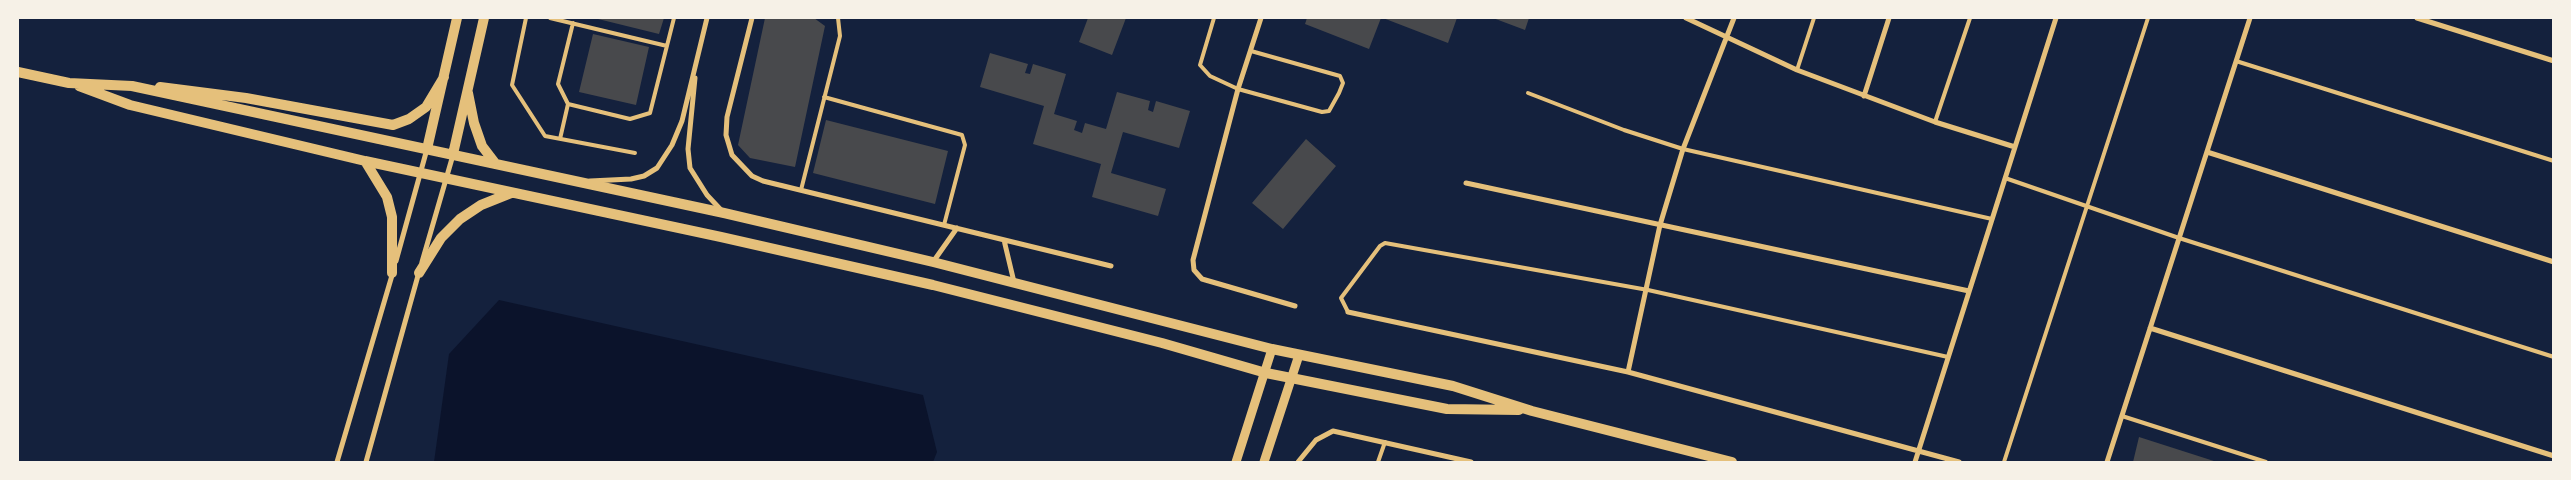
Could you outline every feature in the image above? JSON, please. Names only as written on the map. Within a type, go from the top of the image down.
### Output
[{"type":"main road","points":[[427,149],[458,18]]},
{"type":"main road","points":[[453,154],[484,18]]},
{"type":"main road","points":[[18,72],[69,83],[130,105],[365,161],[722,237],[933,285],[1162,343],[1266,373],[1447,409],[1532,410]]},
{"type":"main road","points":[[69,83],[166,87],[246,98],[393,126],[409,119],[426,107],[444,77]]},
{"type":"main road","points":[[132,86],[724,213],[933,262],[1272,349],[1453,386],[1532,410],[1732,462]]},
{"type":"main road","points":[[467,90],[474,123],[482,146],[495,163]]},
{"type":"main road","points":[[365,161],[387,197],[392,217],[392,273]]},
{"type":"main road","points":[[419,273],[441,238],[460,219],[481,205],[511,193]]},
{"type":"street","points":[[576,181],[631,179],[644,176],[657,168],[672,146],[682,122],[707,18]]},
{"type":"street","points":[[752,18],[727,117],[728,146],[732,156],[752,176],[801,190],[1111,266]]},
{"type":"street","points":[[1261,18],[1238,89],[1193,260],[1194,270],[1202,279],[1295,306]]},
{"type":"street","points":[[1686,18],[1797,70],[1935,122],[2015,147]]},
{"type":"street","points":[[1628,372],[1648,290],[1660,225],[1683,149],[1734,18]]},
{"type":"street","points":[[1864,96],[1890,18]]},
{"type":"street","points":[[1915,462],[2056,18]]},
{"type":"street","points":[[2107,462],[2250,18]]},
{"type":"street","points":[[2417,18],[2554,61]]},
{"type":"street","points":[[698,60],[688,149],[690,168],[706,195],[724,213]]},
{"type":"street","points":[[337,462],[427,149]]},
{"type":"street","points":[[2207,152],[2554,262]]},
{"type":"street","points":[[366,462],[453,154]]},
{"type":"street","points":[[1466,183],[1970,291]]},
{"type":"street","points":[[933,262],[958,228]]},
{"type":"street","points":[[1004,240],[1014,282]]},
{"type":"street","points":[[1348,312],[1628,372],[1959,462]]},
{"type":"street","points":[[2150,328],[2554,456]]},
{"type":"street","points":[[1236,462],[1266,373],[1272,349]]},
{"type":"street","points":[[1264,462],[1300,355]]},
{"type":"street","points":[[1298,462],[1316,440],[1334,431],[1458,461],[1471,462]]},
{"type":"lane","points":[[526,18],[512,85],[545,136],[635,153]]},
{"type":"lane","points":[[550,18],[667,46]]},
{"type":"lane","points":[[568,104],[630,119],[650,112],[674,18]]},
{"type":"lane","points":[[801,190],[840,36],[838,18]]},
{"type":"lane","points":[[1214,18],[1200,65],[1210,76],[1238,89],[1322,112],[1329,111],[1343,83],[1340,76],[1250,51]]},
{"type":"lane","points":[[1797,70],[1814,18]]},
{"type":"lane","points":[[1935,122],[1970,18]]},
{"type":"lane","points":[[2004,462],[2148,18]]},
{"type":"lane","points":[[560,139],[568,104],[558,84],[573,23]]},
{"type":"lane","points":[[2236,61],[2554,161]]},
{"type":"lane","points":[[1528,93],[1624,130],[1683,149],[1992,219]]},
{"type":"lane","points":[[824,97],[962,135],[965,145],[944,225]]},
{"type":"lane","points":[[2005,178],[2179,238],[2554,357]]},
{"type":"lane","points":[[1348,312],[1341,298],[1380,246],[1385,243],[1648,290],[1948,357]]},
{"type":"lane","points":[[2122,416],[2266,462]]},
{"type":"lane","points":[[1378,462],[1385,442]]},
{"type":"water","points":[[499,300],[923,395],[937,452],[933,462],[434,462],[449,354]]},
{"type":"building","points":[[594,18],[664,18],[659,34]]},
{"type":"building","points":[[765,18],[814,18],[825,26],[795,167],[750,158],[738,145]]},
{"type":"building","points":[[1088,18],[1126,18],[1112,55],[1079,42]]},
{"type":"building","points":[[1307,18],[1381,18],[1369,49],[1305,24]]},
{"type":"building","points":[[1383,18],[1457,18],[1448,43]]},
{"type":"building","points":[[1493,18],[1529,18],[1525,30]]},
{"type":"building","points":[[593,34],[649,47],[636,105],[579,92]]},
{"type":"building","points":[[990,53],[1028,64],[1025,73],[1030,74],[1033,64],[1066,74],[1054,114],[1077,121],[1074,130],[1082,133],[1085,123],[1106,129],[1117,92],[1150,101],[1148,110],[1153,112],[1156,101],[1190,111],[1179,148],[1123,132],[1111,173],[1166,189],[1158,216],[1092,197],[1101,164],[1033,144],[1044,106],[980,87]]},
{"type":"building","points":[[826,120],[948,151],[935,204],[813,173]]},
{"type":"building","points":[[1306,139],[1336,166],[1283,229],[1252,203]]},
{"type":"building","points":[[2139,437],[2217,462],[2133,462]]}]
